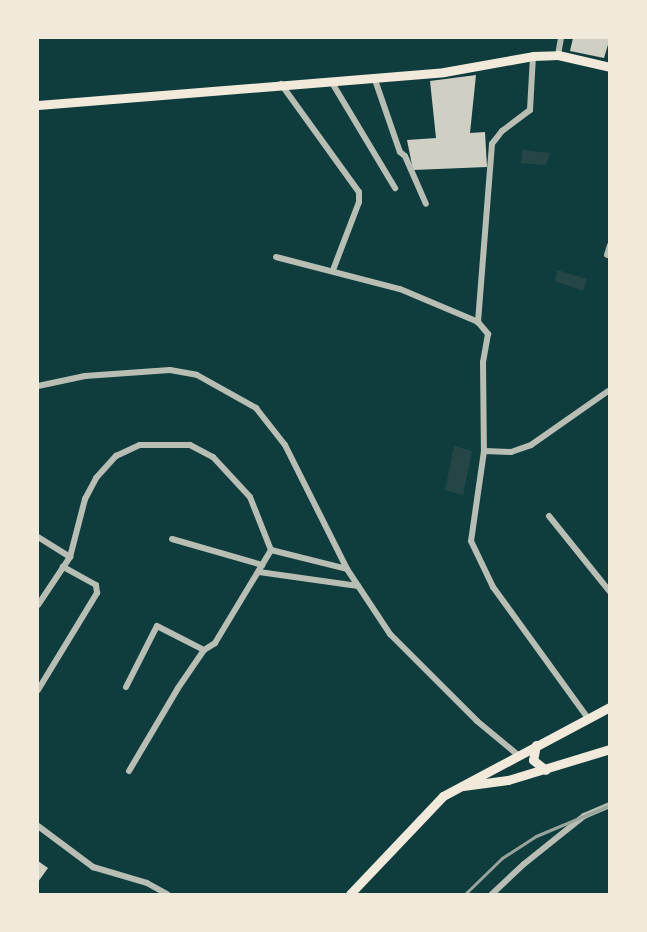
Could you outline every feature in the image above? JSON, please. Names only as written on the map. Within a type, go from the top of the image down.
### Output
[{"type":"main road","points":[[38,105],[330,79],[444,72],[533,56],[558,55],[609,66]]},
{"type":"main road","points":[[350,894],[442,796],[609,707]]},
{"type":"main road","points":[[536,745],[533,760],[546,770]]},
{"type":"main road","points":[[460,786],[508,780],[609,749]]},
{"type":"main road","points":[[359,894],[387,852]]},
{"type":"street","points":[[558,55],[561,38]]},
{"type":"street","points":[[478,322],[492,144],[502,131],[530,110],[533,56]]},
{"type":"street","points":[[374,77],[400,152],[405,156],[426,204]]},
{"type":"street","points":[[330,79],[395,188]]},
{"type":"street","points":[[280,84],[359,192],[360,202],[333,270]]},
{"type":"street","points":[[607,255],[609,245]]},
{"type":"street","points":[[276,257],[400,289],[478,322],[488,334],[483,362],[484,451],[471,541],[481,567],[588,718]]},
{"type":"street","points":[[38,386],[84,376],[170,370],[197,375],[256,408],[285,445],[347,569],[390,634],[477,721],[518,755]]},
{"type":"street","points":[[484,451],[511,452],[531,445],[608,391]]},
{"type":"street","points":[[38,605],[70,557],[85,499],[96,478],[116,456],[140,445],[190,446],[213,457],[250,497],[271,550]]},
{"type":"street","points":[[549,516],[609,592]]},
{"type":"street","points":[[38,537],[70,557]]},
{"type":"street","points":[[172,539],[262,565]]},
{"type":"street","points":[[271,550],[347,569]]},
{"type":"street","points":[[129,771],[204,650],[215,643],[271,550]]},
{"type":"street","points":[[38,690],[96,593],[96,585],[63,567]]},
{"type":"street","points":[[259,572],[358,586]]},
{"type":"street","points":[[126,687],[157,626],[204,650]]},
{"type":"street","points":[[492,894],[524,864],[584,816],[609,805]]},
{"type":"street","points":[[38,826],[93,867],[147,883],[167,894]]},
{"type":"shaded area","points":[[522,150],[550,153],[546,165],[521,163]]},
{"type":"shaded area","points":[[557,270],[587,279],[583,291],[555,281]]},
{"type":"shaded area","points":[[454,446],[472,451],[463,495],[445,490]]},
{"type":"building","points":[[573,38],[610,38],[604,58],[570,51]]},
{"type":"building","points":[[476,75],[470,133],[485,132],[487,167],[413,170],[407,140],[436,138],[430,81]]},
{"type":"building","points":[[38,861],[48,868],[38,882]]},
{"type":"railway","points":[[465,894],[502,858],[536,836],[610,805]]}]
